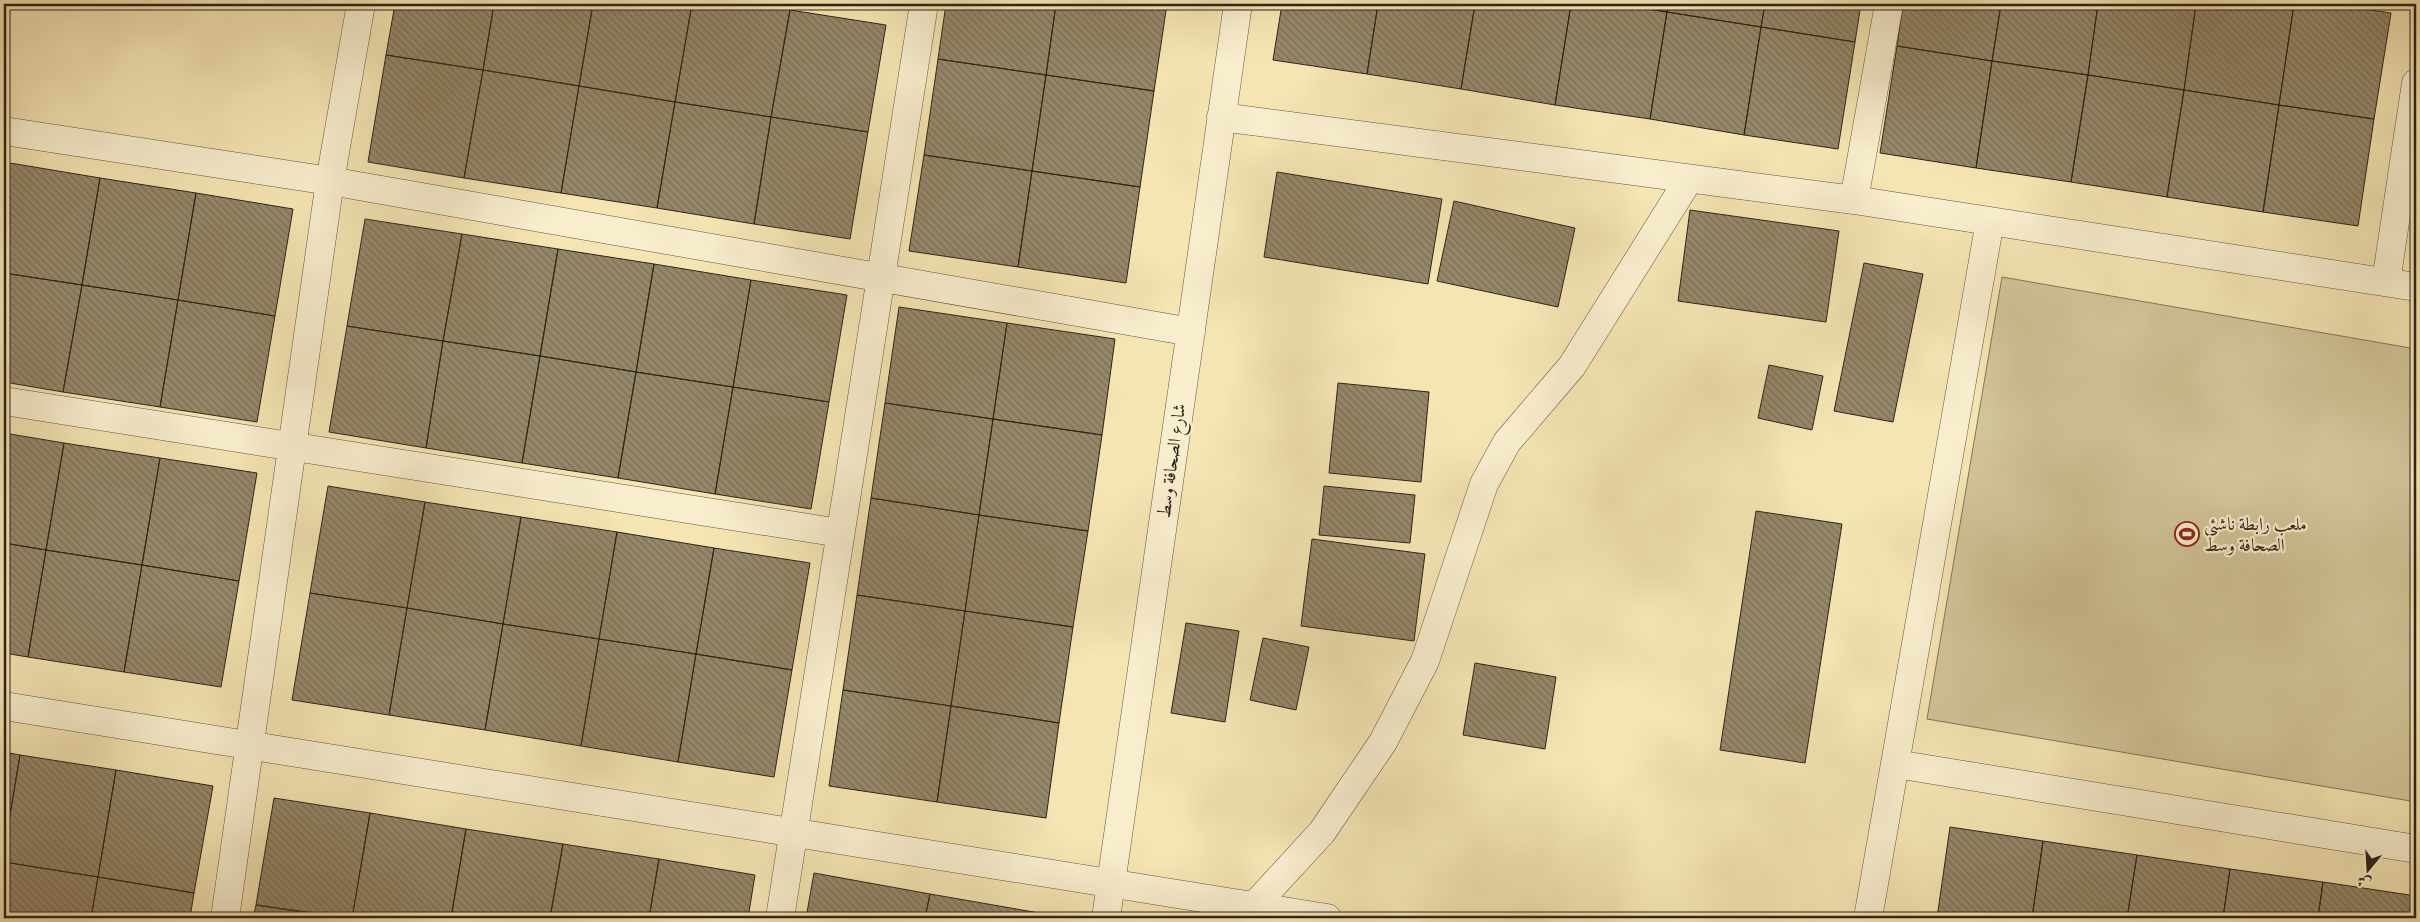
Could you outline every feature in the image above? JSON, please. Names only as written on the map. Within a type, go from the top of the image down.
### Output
[{"type":"street","points":[[225,918],[330,181],[360,4]]},
{"type":"street","points":[[780,918],[924,4]]},
{"type":"street","name":"شارع الصحافة وسط","points":[[1106,918],[1238,4]]},
{"type":"street","points":[[1854,200],[1889,4]]},
{"type":"street","points":[[2386,282],[2416,83]]},
{"type":"street","points":[[1222,117],[1854,200],[2416,287]]},
{"type":"street","points":[[4,131],[330,181],[1190,332]]},
{"type":"street","points":[[1254,906],[1322,832],[1383,742],[1424,661],[1484,484],[1507,442],[1572,366],[1688,179]]},
{"type":"street","points":[[1868,918],[1990,221]]},
{"type":"street","points":[[4,401],[292,448],[840,533]]},
{"type":"street","points":[[4,706],[250,747],[1326,918]]},
{"type":"street","points":[[1896,764],[2416,849]]},
{"type":"shaded area","name":"ملعب رابطة ناشئي الصحافة وسط","points":[[2002,277],[2416,349],[2416,802],[1927,719]]},
{"type":"building","points":[[395,4],[494,4],[483,70],[386,55]]},
{"type":"building","points":[[494,4],[593,4],[579,86],[483,70]]},
{"type":"building","points":[[593,4],[692,4],[675,102],[579,86]]},
{"type":"building","points":[[692,4],[753,4],[790,10],[771,117],[675,102]]},
{"type":"building","points":[[946,4],[1056,4],[1046,75],[938,59]]},
{"type":"building","points":[[1056,4],[1167,4],[1154,91],[1046,75]]},
{"type":"building","points":[[1282,4],[1378,4],[1367,74],[1273,60]]},
{"type":"building","points":[[1378,4],[1475,4],[1461,89],[1367,74]]},
{"type":"building","points":[[1475,4],[1571,4],[1555,105],[1461,89]]},
{"type":"building","points":[[1571,4],[1616,4],[1667,12],[1650,119],[1555,105]]},
{"type":"building","points":[[1616,4],[1668,4],[1667,12]]},
{"type":"building","points":[[1668,4],[1765,4],[1761,27],[1667,12]]},
{"type":"building","points":[[1765,4],[1861,4],[1855,42],[1761,27]]},
{"type":"building","points":[[1903,4],[2001,4],[1992,61],[1897,46]]},
{"type":"building","points":[[2001,4],[2098,4],[2088,75],[1992,61]]},
{"type":"building","points":[[2098,4],[2196,4],[2184,90],[2088,75]]},
{"type":"building","points":[[2196,4],[2294,4],[2279,105],[2184,90]]},
{"type":"building","points":[[2294,4],[2332,4],[2391,13],[2374,119],[2279,105]]},
{"type":"building","points":[[790,10],[886,25],[868,132],[771,117]]},
{"type":"building","points":[[1667,12],[1761,27],[1744,135],[1650,119]]},
{"type":"building","points":[[1761,27],[1855,42],[1838,149],[1744,135]]},
{"type":"building","points":[[1897,46],[1992,61],[1976,168],[1880,153]]},
{"type":"building","points":[[386,55],[483,70],[464,178],[368,162]]},
{"type":"building","points":[[938,59],[1046,75],[1032,171],[924,155]]},
{"type":"building","points":[[1992,61],[2088,75],[2071,182],[1976,168]]},
{"type":"building","points":[[483,70],[579,86],[561,193],[464,178]]},
{"type":"building","points":[[1046,75],[1154,91],[1140,187],[1032,171]]},
{"type":"building","points":[[2088,75],[2184,90],[2167,197],[2071,182]]},
{"type":"building","points":[[579,86],[675,102],[657,208],[561,193]]},
{"type":"building","points":[[2184,90],[2279,105],[2263,212],[2167,197]]},
{"type":"building","points":[[675,102],[771,117],[754,224],[657,208]]},
{"type":"building","points":[[2279,105],[2374,119],[2358,226],[2263,212]]},
{"type":"building","points":[[771,117],[868,132],[850,239],[754,224]]},
{"type":"building","points":[[924,155],[1032,171],[1018,267],[909,251]]},
{"type":"building","points":[[4,162],[100,178],[82,285],[4,273]]},
{"type":"building","points":[[1032,171],[1140,187],[1126,283],[1018,267]]},
{"type":"building","points":[[1277,172],[1442,199],[1428,284],[1264,257]]},
{"type":"building","points":[[100,178],[196,193],[178,300],[82,285]]},
{"type":"building","points":[[196,193],[293,209],[275,316],[178,300]]},
{"type":"building","points":[[1454,201],[1575,228],[1558,307],[1437,281]]},
{"type":"building","points":[[1690,210],[1839,231],[1826,322],[1678,301]]},
{"type":"building","points":[[365,219],[462,234],[443,341],[347,326]]},
{"type":"building","points":[[462,234],[558,249],[540,356],[443,341]]},
{"type":"building","points":[[558,249],[654,264],[636,372],[540,356]]},
{"type":"building","points":[[1864,263],[1923,274],[1893,422],[1834,411]]},
{"type":"building","points":[[654,264],[751,280],[733,387],[636,372]]},
{"type":"building","points":[[4,273],[82,285],[63,392],[4,382]]},
{"type":"building","points":[[751,280],[847,295],[829,402],[733,387]]},
{"type":"building","points":[[82,285],[178,300],[160,407],[63,392]]},
{"type":"building","points":[[178,300],[275,316],[257,422],[160,407]]},
{"type":"building","points":[[899,307],[1007,323],[993,419],[885,403]]},
{"type":"building","points":[[1007,323],[1115,339],[1102,435],[993,419]]},
{"type":"building","points":[[347,326],[443,341],[426,448],[329,432]]},
{"type":"building","points":[[443,341],[540,356],[522,463],[426,448]]},
{"type":"building","points":[[540,356],[636,372],[618,478],[522,463]]},
{"type":"building","points":[[1769,365],[1823,376],[1812,430],[1758,418]]},
{"type":"building","points":[[636,372],[733,387],[715,494],[618,478]]},
{"type":"building","points":[[1338,383],[1429,392],[1421,482],[1329,473]]},
{"type":"building","points":[[733,387],[829,402],[811,509],[715,494]]},
{"type":"building","points":[[885,403],[993,419],[979,515],[871,498]]},
{"type":"building","points":[[993,419],[1102,435],[1088,531],[979,515]]},
{"type":"building","points":[[4,433],[64,443],[46,550],[4,543]]},
{"type":"building","points":[[64,443],[160,458],[142,565],[46,550]]},
{"type":"building","points":[[160,458],[257,473],[239,581],[142,565]]},
{"type":"building","points":[[328,486],[425,502],[407,608],[310,593]]},
{"type":"building","points":[[1324,486],[1415,495],[1410,543],[1319,535]]},
{"type":"building","points":[[871,498],[979,515],[965,611],[857,595]]},
{"type":"building","points":[[425,502],[521,517],[503,624],[407,608]]},
{"type":"building","points":[[1756,511],[1842,524],[1805,763],[1720,750]]},
{"type":"building","points":[[979,515],[1088,531],[1073,627],[965,611]]},
{"type":"building","points":[[521,517],[617,532],[599,639],[503,624]]},
{"type":"building","points":[[617,532],[714,548],[696,654],[599,639]]},
{"type":"building","points":[[1312,539],[1425,554],[1414,641],[1301,626]]},
{"type":"building","points":[[4,543],[46,550],[28,657],[4,653]]},
{"type":"building","points":[[714,548],[810,563],[792,670],[696,654]]},
{"type":"building","points":[[46,550],[142,565],[124,672],[28,657]]},
{"type":"building","points":[[142,565],[239,581],[221,687],[124,672]]},
{"type":"building","points":[[310,593],[407,608],[389,715],[292,700]]},
{"type":"building","points":[[857,595],[965,611],[951,706],[843,690]]},
{"type":"building","points":[[407,608],[503,624],[485,730],[389,715]]},
{"type":"building","points":[[965,611],[1073,627],[1059,723],[951,706]]},
{"type":"building","points":[[1186,623],[1239,631],[1225,722],[1171,713]]},
{"type":"building","points":[[503,624],[599,639],[581,746],[485,730]]},
{"type":"building","points":[[1263,638],[1309,647],[1296,710],[1250,700]]},
{"type":"building","points":[[599,639],[696,654],[678,762],[581,746]]},
{"type":"building","points":[[696,654],[792,670],[774,777],[678,762]]},
{"type":"building","points":[[1475,663],[1556,677],[1545,749],[1463,735]]},
{"type":"building","points":[[843,690],[951,706],[937,802],[829,786]]},
{"type":"building","points":[[951,706],[1059,723],[1046,818],[937,802]]},
{"type":"building","points":[[4,752],[20,755],[4,851]]},
{"type":"building","points":[[20,755],[116,770],[98,877],[4,862],[4,851]]},
{"type":"building","points":[[116,770],[213,786],[194,893],[98,877]]},
{"type":"building","points":[[274,798],[370,813],[352,918],[256,905]]},
{"type":"building","points":[[370,813],[466,829],[451,918],[352,918]]},
{"type":"building","points":[[1950,827],[2043,841],[2032,918],[1937,918]]},
{"type":"building","points":[[466,829],[563,844],[550,918],[451,918]]},
{"type":"building","points":[[2043,841],[2137,855],[2127,918],[2032,918]]},
{"type":"building","points":[[563,844],[659,859],[649,918],[550,918]]},
{"type":"building","points":[[2137,855],[2230,869],[2223,918],[2127,918]]},
{"type":"building","points":[[659,859],[755,875],[748,918],[649,918]]},
{"type":"building","points":[[4,862],[98,877],[91,918],[4,918]]},
{"type":"building","points":[[2230,869],[2323,882],[2318,918],[2223,918]]},
{"type":"building","points":[[814,873],[930,894],[925,918],[806,918]]},
{"type":"building","points":[[98,877],[194,893],[190,918],[91,918]]},
{"type":"building","points":[[2323,882],[2416,896],[2413,918],[2318,918]]},
{"type":"building","points":[[930,894],[1045,914],[1045,918],[925,918]]},
{"type":"building","points":[[256,905],[340,918],[253,918]]},
{"type":"place","name":"ملعب رابطة ناشئي الصحافة وسط","points":[[2187,534]]}]
